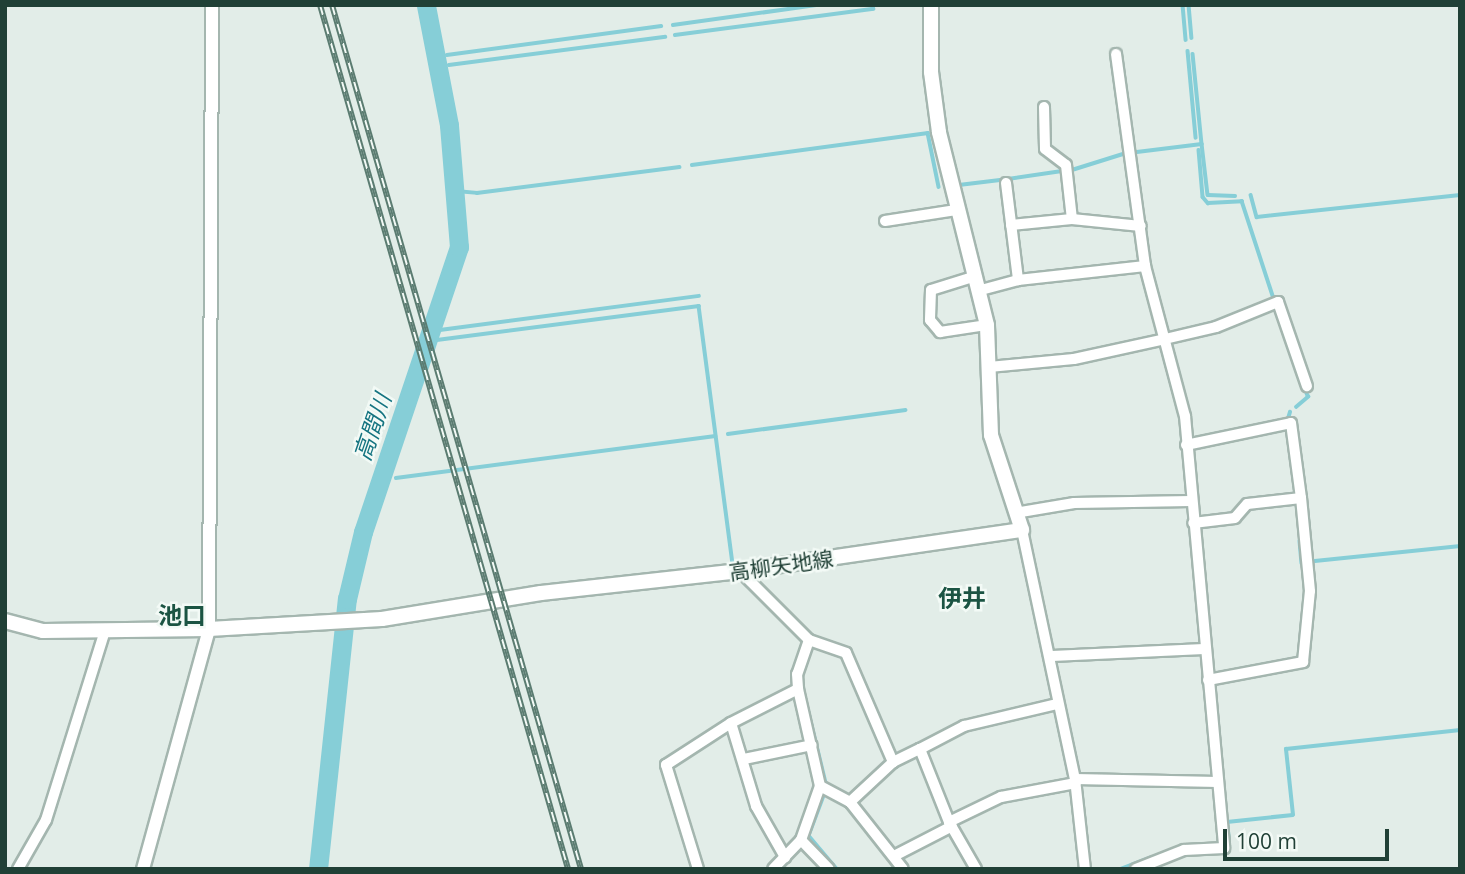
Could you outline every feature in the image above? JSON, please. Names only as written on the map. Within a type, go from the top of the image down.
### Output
[{"type":"main road","points":[[931,5],[931,72],[956,210],[979,283],[987,325],[991,435],[1022,530]]},
{"type":"main road","name":"高柳矢地線","points":[[5,621],[43,631],[209,629],[382,619],[541,593],[740,571],[1022,530]]},
{"type":"street","points":[[143,869],[209,629],[212,5]]},
{"type":"street","points":[[1116,54],[1145,266],[1185,416],[1224,848],[1184,850],[1136,869]]},
{"type":"street","points":[[1044,107],[1045,149],[1066,165],[1072,219]]},
{"type":"street","points":[[1006,183],[1018,279]]},
{"type":"street","points":[[885,221],[956,210]]},
{"type":"street","points":[[1011,225],[1072,219],[1141,226]]},
{"type":"street","points":[[987,325],[940,332],[930,320],[931,290],[1145,266]]},
{"type":"street","points":[[989,367],[1074,359],[1165,339],[1216,327],[1278,302],[1307,386]]},
{"type":"street","points":[[1186,445],[1291,423],[1310,591],[1303,662],[1208,680]]},
{"type":"street","points":[[1194,523],[1235,518],[1247,504],[1301,498]]},
{"type":"street","points":[[1015,513],[1074,503],[1191,500]]},
{"type":"street","points":[[1022,530],[1052,656],[1057,704],[1075,781],[1085,869]]},
{"type":"street","points":[[740,571],[809,640],[846,653],[893,762]]},
{"type":"street","points":[[18,869],[46,820],[105,630]]},
{"type":"street","points":[[773,869],[801,840],[820,786],[813,745],[798,689],[797,674],[809,640]]},
{"type":"street","points":[[1052,656],[1204,649]]},
{"type":"street","points":[[698,869],[666,765],[731,723],[798,689]]},
{"type":"street","points":[[850,802],[893,762],[964,726],[1057,704]]},
{"type":"street","points":[[731,723],[756,806],[785,857]]},
{"type":"street","points":[[744,759],[813,745]]},
{"type":"street","points":[[920,749],[951,824],[976,869]]},
{"type":"street","points":[[894,856],[1000,797],[1075,781],[1217,782]]},
{"type":"street","points":[[820,786],[850,802],[903,869]]},
{"type":"street","points":[[801,840],[829,869]]},
{"type":"waterway","name":"高間川","points":[[318,869],[347,599],[363,532],[459,247],[449,125],[426,5]]},
{"type":"waterway","points":[[673,25],[818,5]]},
{"type":"waterway","points":[[675,35],[873,9],[872,5]]},
{"type":"waterway","points":[[1183,5],[1186,40]]},
{"type":"waterway","points":[[1189,5],[1192,38]]},
{"type":"waterway","points":[[447,55],[661,26]]},
{"type":"waterway","points":[[449,65],[665,37]]},
{"type":"waterway","points":[[1188,51],[1196,138]]},
{"type":"waterway","points":[[1193,54],[1202,144]]},
{"type":"waterway","points":[[692,165],[928,133],[939,187]]},
{"type":"waterway","points":[[1137,152],[1202,144],[1208,195],[1235,196]]},
{"type":"waterway","points":[[1199,150],[1203,197],[1208,203],[1242,201],[1274,299]]},
{"type":"waterway","points":[[1072,170],[1123,154]]},
{"type":"waterway","points":[[456,191],[477,193],[679,167]]},
{"type":"waterway","points":[[1008,179],[1063,171]]},
{"type":"waterway","points":[[959,185],[1000,180]]},
{"type":"waterway","points":[[1251,195],[1257,217],[1460,195]]},
{"type":"waterway","points":[[440,330],[699,296]]},
{"type":"waterway","points":[[437,340],[699,306],[733,563]]},
{"type":"waterway","points":[[1296,407],[1308,397],[1304,387]]},
{"type":"waterway","points":[[728,434],[905,410]]},
{"type":"waterway","points":[[1288,419],[1290,412]]},
{"type":"waterway","points":[[396,478],[715,436]]},
{"type":"waterway","points":[[1300,541],[1302,563]]},
{"type":"waterway","points":[[1315,561],[1460,546]]},
{"type":"waterway","points":[[808,709],[826,783]]},
{"type":"waterway","points":[[1229,841],[1227,822],[1293,815],[1286,749],[1460,730]]},
{"type":"waterway","points":[[824,796],[809,836],[837,869]]},
{"type":"waterway","points":[[1121,869],[1152,857]]},
{"type":"railway","points":[[320,5],[568,869]]},
{"type":"railway","points":[[332,5],[581,869]]},
{"type":"district","name":"伊井","points":[[962,598]]},
{"type":"district","name":"池口","points":[[182,615]]}]
